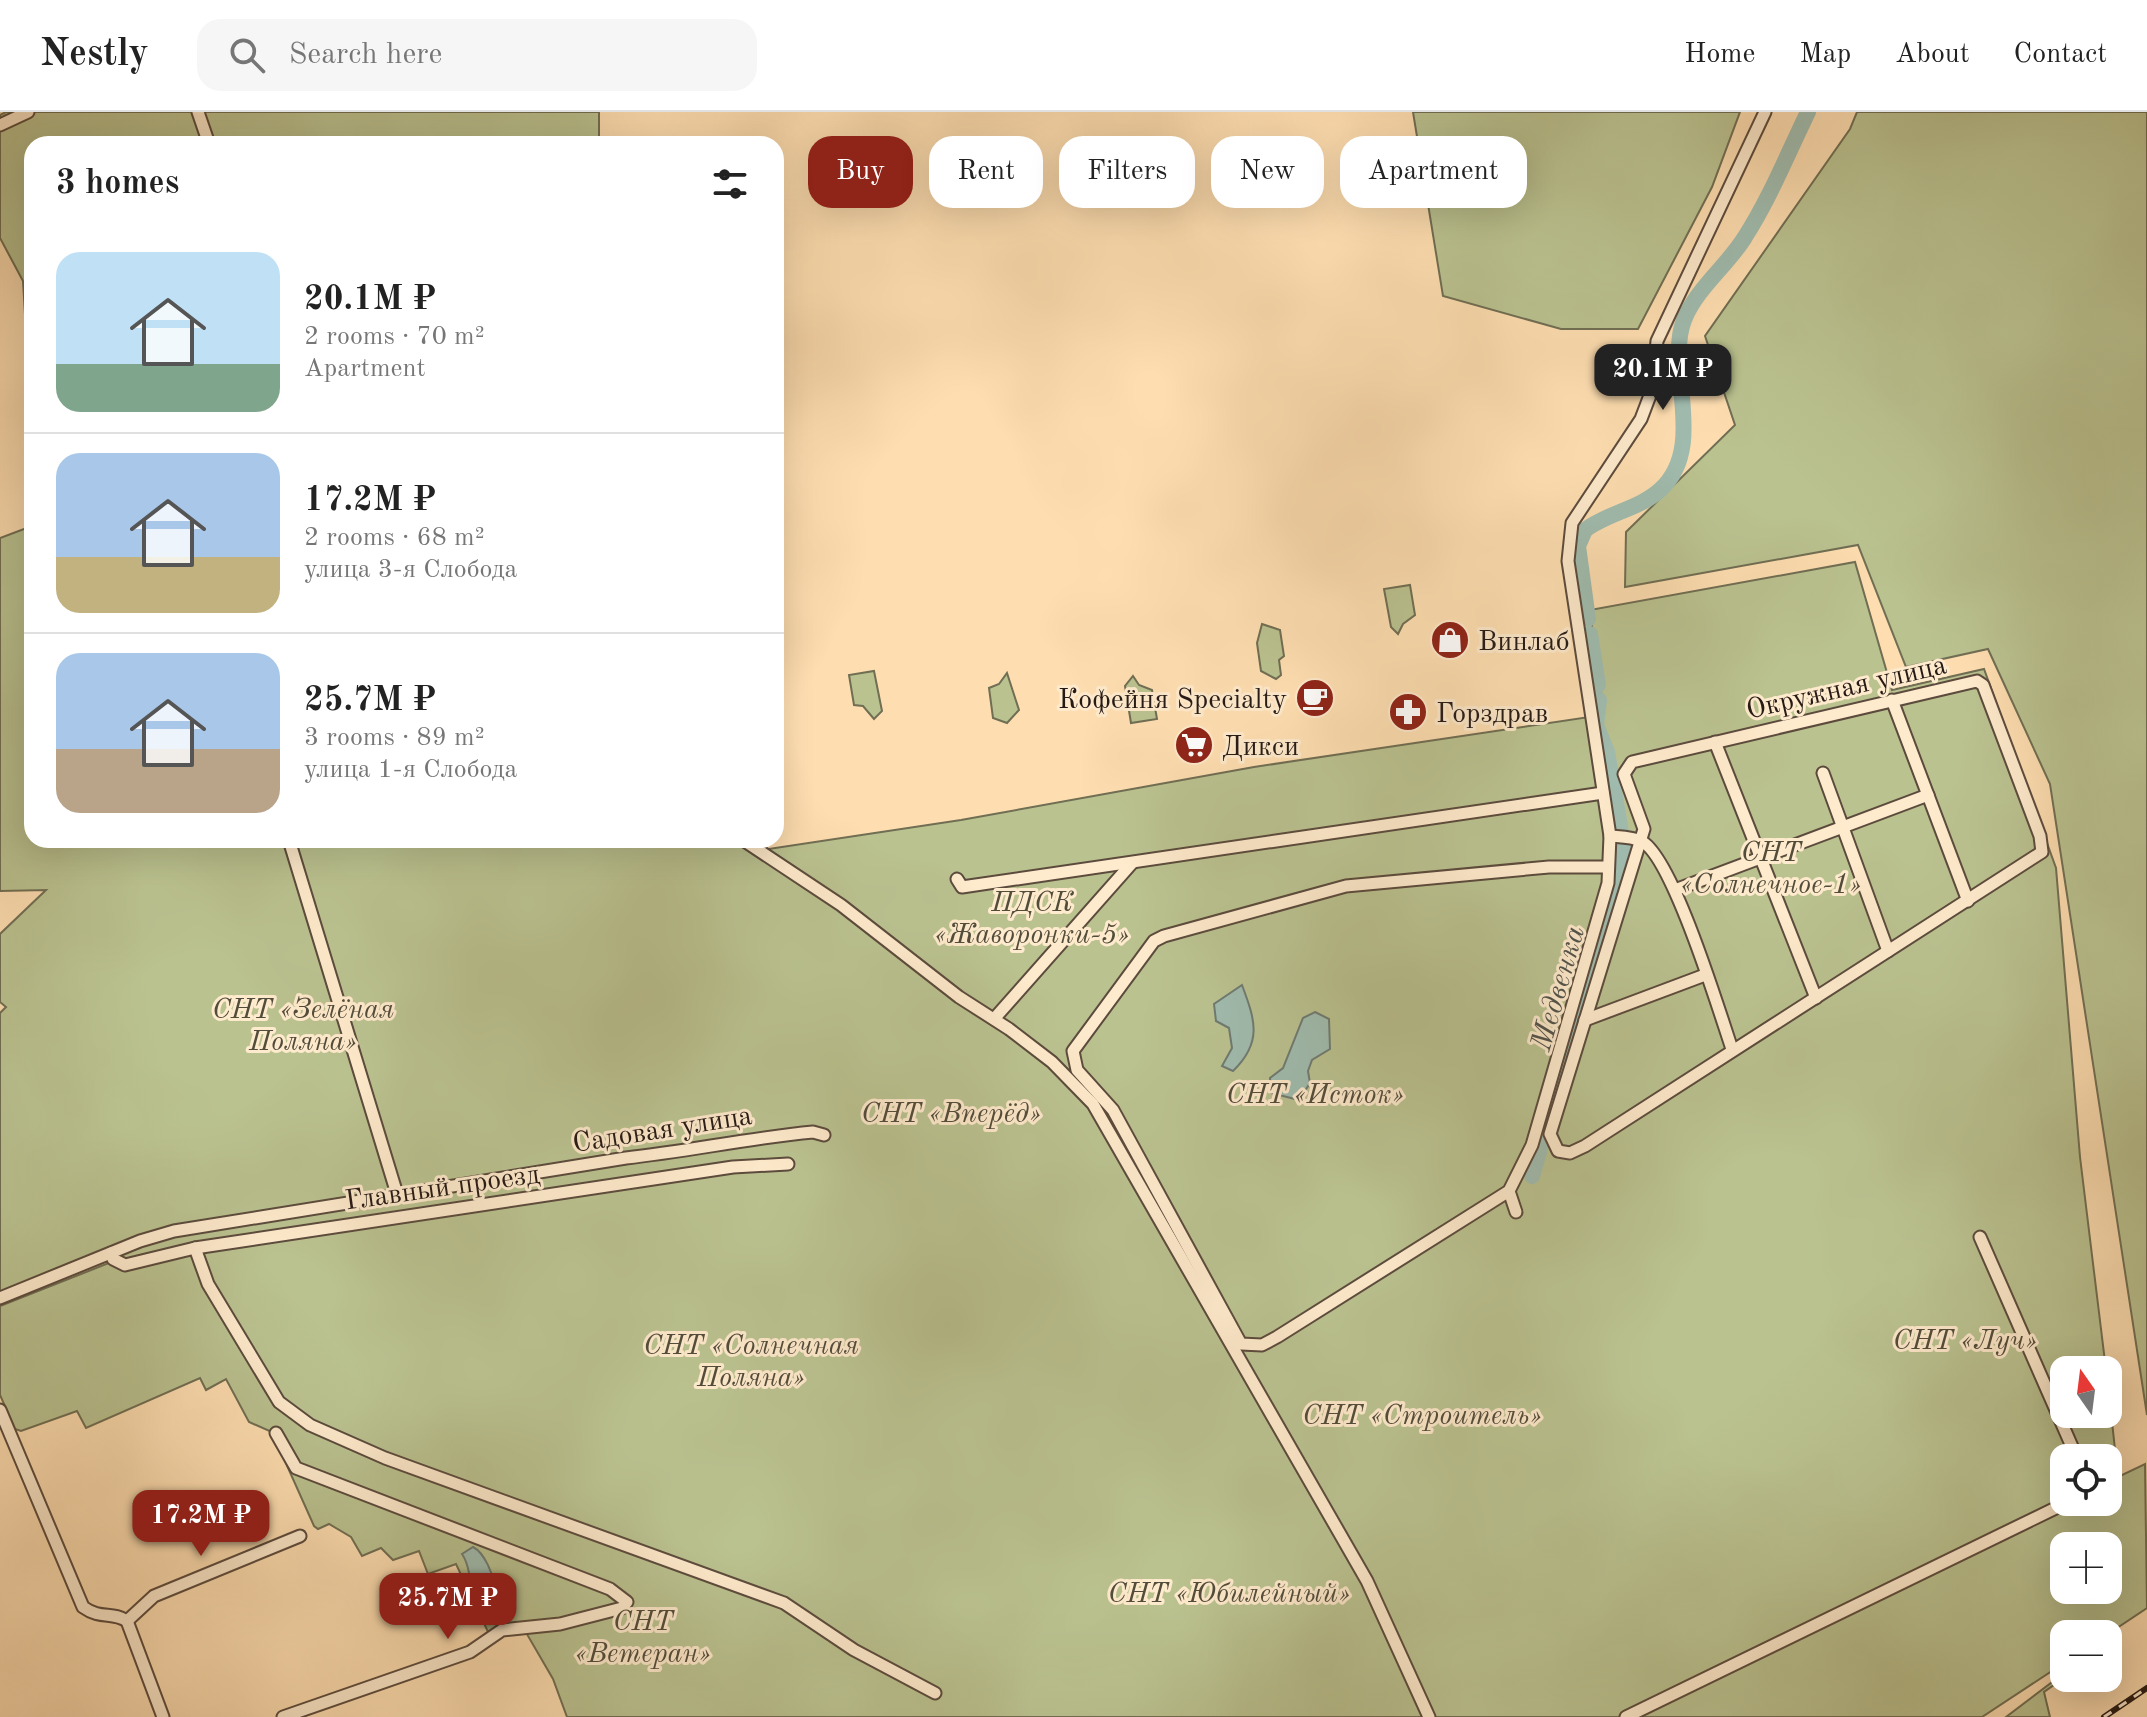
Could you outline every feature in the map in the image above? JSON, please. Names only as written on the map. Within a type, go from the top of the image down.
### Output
[{"type":"street","points":[[0,125],[28,112]]},
{"type":"street","points":[[198,112],[206,136]]},
{"type":"street","points":[[1607,867],[1549,867],[1346,886],[1154,941],[1073,1051],[1077,1070],[1113,1110],[1241,1344],[1262,1345],[1277,1337],[1509,1191],[1532,1145],[1608,883],[1610,836],[1568,561],[1570,532],[1641,419],[1652,390],[1657,341],[1765,112]]},
{"type":"street","name":"Окружная улица","points":[[1971,682],[1983,685],[2040,836],[2042,852],[1585,1146],[1570,1153],[1558,1151],[1550,1134],[1634,840],[1644,829],[1624,774],[1626,766],[1715,742],[1971,682]]},
{"type":"street","points":[[1892,700],[1968,901]]},
{"type":"street","points":[[1715,742],[1816,998]]},
{"type":"street","points":[[1823,773],[1888,951]]},
{"type":"street","points":[[957,879],[962,887],[1603,793]]},
{"type":"street","points":[[1675,890],[1928,795]]},
{"type":"street","points":[[1610,836],[1634,840],[1655,854],[1675,890],[1732,1049]]},
{"type":"street","points":[[291,848],[397,1194]]},
{"type":"street","points":[[755,848],[841,905],[959,997],[1052,1062],[1093,1104],[1367,1581],[1429,1717]]},
{"type":"street","points":[[994,1019],[1132,863]]},
{"type":"street","points":[[1585,1020],[1705,975]]},
{"type":"street","name":"Садовая улица","points":[[0,1298],[174,1231],[397,1194],[685,1152],[723,1142],[813,1132],[824,1135]]},
{"type":"street","name":"Главный проезд","points":[[111,1253],[113,1259],[125,1265],[195,1248],[733,1167],[788,1164]]},
{"type":"street","points":[[1509,1191],[1516,1212]]},
{"type":"street","points":[[1980,1237],[2071,1444]]},
{"type":"street","points":[[195,1248],[208,1284],[279,1402],[310,1425],[385,1458],[784,1603],[854,1650],[935,1693]]},
{"type":"street","points":[[0,1410],[83,1607],[96,1617],[120,1616],[127,1621],[163,1717]]},
{"type":"street","points":[[276,1433],[296,1468],[627,1598],[622,1608],[560,1624],[502,1630],[470,1652],[283,1717]]},
{"type":"street","points":[[1626,1717],[2050,1511]]},
{"type":"street","points":[[127,1621],[154,1596],[300,1536]]},
{"type":"green space","points":[[6,112],[599,112],[599,136],[24,136],[24,298],[23,281],[0,238],[0,115]]},
{"type":"green space","points":[[1413,112],[1740,112],[1712,187],[1638,329],[1561,329],[1443,296],[1429,208],[1527,208],[1527,136],[1417,136]]},
{"type":"green space","points":[[1857,112],[2147,112],[2147,1415],[2050,784],[1988,649],[1906,667],[1858,545],[1625,587],[1626,532],[1735,425],[1705,336],[1850,129]]},
{"type":"green space","points":[[24,529],[24,848],[784,848],[961,820],[1254,767],[1603,715],[1590,610],[1855,562],[1892,690],[1984,669],[2056,868],[2080,1157],[2104,1356],[2050,1356],[2050,1428],[2113,1428],[2114,1444],[2050,1444],[2050,1516],[2122,1516],[2122,1475],[2145,1464],[2147,1608],[2122,1625],[2122,1620],[2050,1620],[2050,1672],[1982,1717],[567,1717],[553,1679],[524,1629],[490,1636],[456,1564],[428,1574],[419,1551],[393,1560],[381,1548],[362,1556],[351,1537],[329,1524],[318,1529],[314,1526],[272,1432],[249,1422],[226,1379],[206,1390],[200,1378],[86,1428],[77,1411],[21,1431],[15,1429],[0,1395],[0,1306],[109,1263],[118,1255],[172,1232],[151,1233],[0,1292],[0,1013],[6,1007],[0,1002],[0,934],[46,890],[0,891],[0,538]]},
{"type":"green space","points":[[1410,585],[1415,615],[1403,624],[1398,634],[1391,627],[1384,589]]},
{"type":"green space","points":[[1262,624],[1280,630],[1284,656],[1279,660],[1281,675],[1276,679],[1261,671],[1257,643]]},
{"type":"green space","points":[[874,671],[882,711],[874,719],[863,706],[854,705],[849,675]]},
{"type":"green space","points":[[1007,673],[1019,710],[1007,723],[993,718],[989,688],[999,684]]},
{"type":"green space","points":[[1133,676],[1139,685],[1152,690],[1157,719],[1131,723],[1125,686]]},
{"type":"green space","points":[[2050,1684],[2050,1688],[2044,1692],[2050,1717],[2006,1717]]},
{"type":"shaded area","points":[[1242,985],[1254,1030],[1249,1050],[1233,1071],[1222,1066],[1232,1048],[1229,1028],[1216,1021],[1214,1004]]},
{"type":"shaded area","points":[[1315,1012],[1329,1019],[1330,1049],[1312,1060],[1308,1071],[1310,1083],[1299,1100],[1271,1093],[1270,1078],[1283,1068],[1303,1018]]},
{"type":"shaded area","points":[[473,1547],[485,1559],[496,1588],[478,1595],[462,1554]]},
{"type":"waterway","name":"Медвенка","points":[[1588,619],[1578,546],[1585,530],[1652,496],[1674,472],[1684,430],[1679,361],[1679,340],[1684,320],[1696,298],[1738,247],[1754,222],[1808,112]]},
{"type":"waterway","name":"Медвенка","points":[[1590,634],[1598,685]]},
{"type":"waterway","name":"Медвенка","points":[[1599,700],[1596,725],[1607,752],[1621,832]]},
{"type":"waterway","name":"Медвенка","points":[[1541,1145],[1617,884],[1623,846]]},
{"type":"waterway","name":"Медвенка","points":[[1532,1176],[1539,1152]]},
{"type":"railway","points":[[2104,1717],[2147,1688]]},
{"type":"place","name":"Винлаб","points":[[1450,640]]},
{"type":"place","name":"Кофейня Specialty","points":[[1315,698]]},
{"type":"place","name":"Горздрав","points":[[1408,712]]},
{"type":"place","name":"Дикси","points":[[1194,745]]},
{"type":"park label","name":"СНТ «Солнечное-1»","points":[[1771,867]]},
{"type":"park label","name":"ПДСК «Жаворонки-5»","points":[[1032,917]]},
{"type":"park label","name":"СНТ «Зелёная Поляна»","points":[[303,1024]]},
{"type":"park label","name":"СНТ «Исток»","points":[[1315,1093]]},
{"type":"park label","name":"СНТ «Вперёд»","points":[[951,1112]]},
{"type":"park label","name":"СНТ «Луч»","points":[[1965,1339]]},
{"type":"park label","name":"СНТ «Солнечная Поляна»","points":[[751,1360]]},
{"type":"park label","name":"СНТ «Строитель»","points":[[1422,1414]]},
{"type":"park label","name":"СНТ «Юбилейный»","points":[[1229,1592]]},
{"type":"park label","name":"СНТ «Ветеран»","points":[[643,1636]]}]
